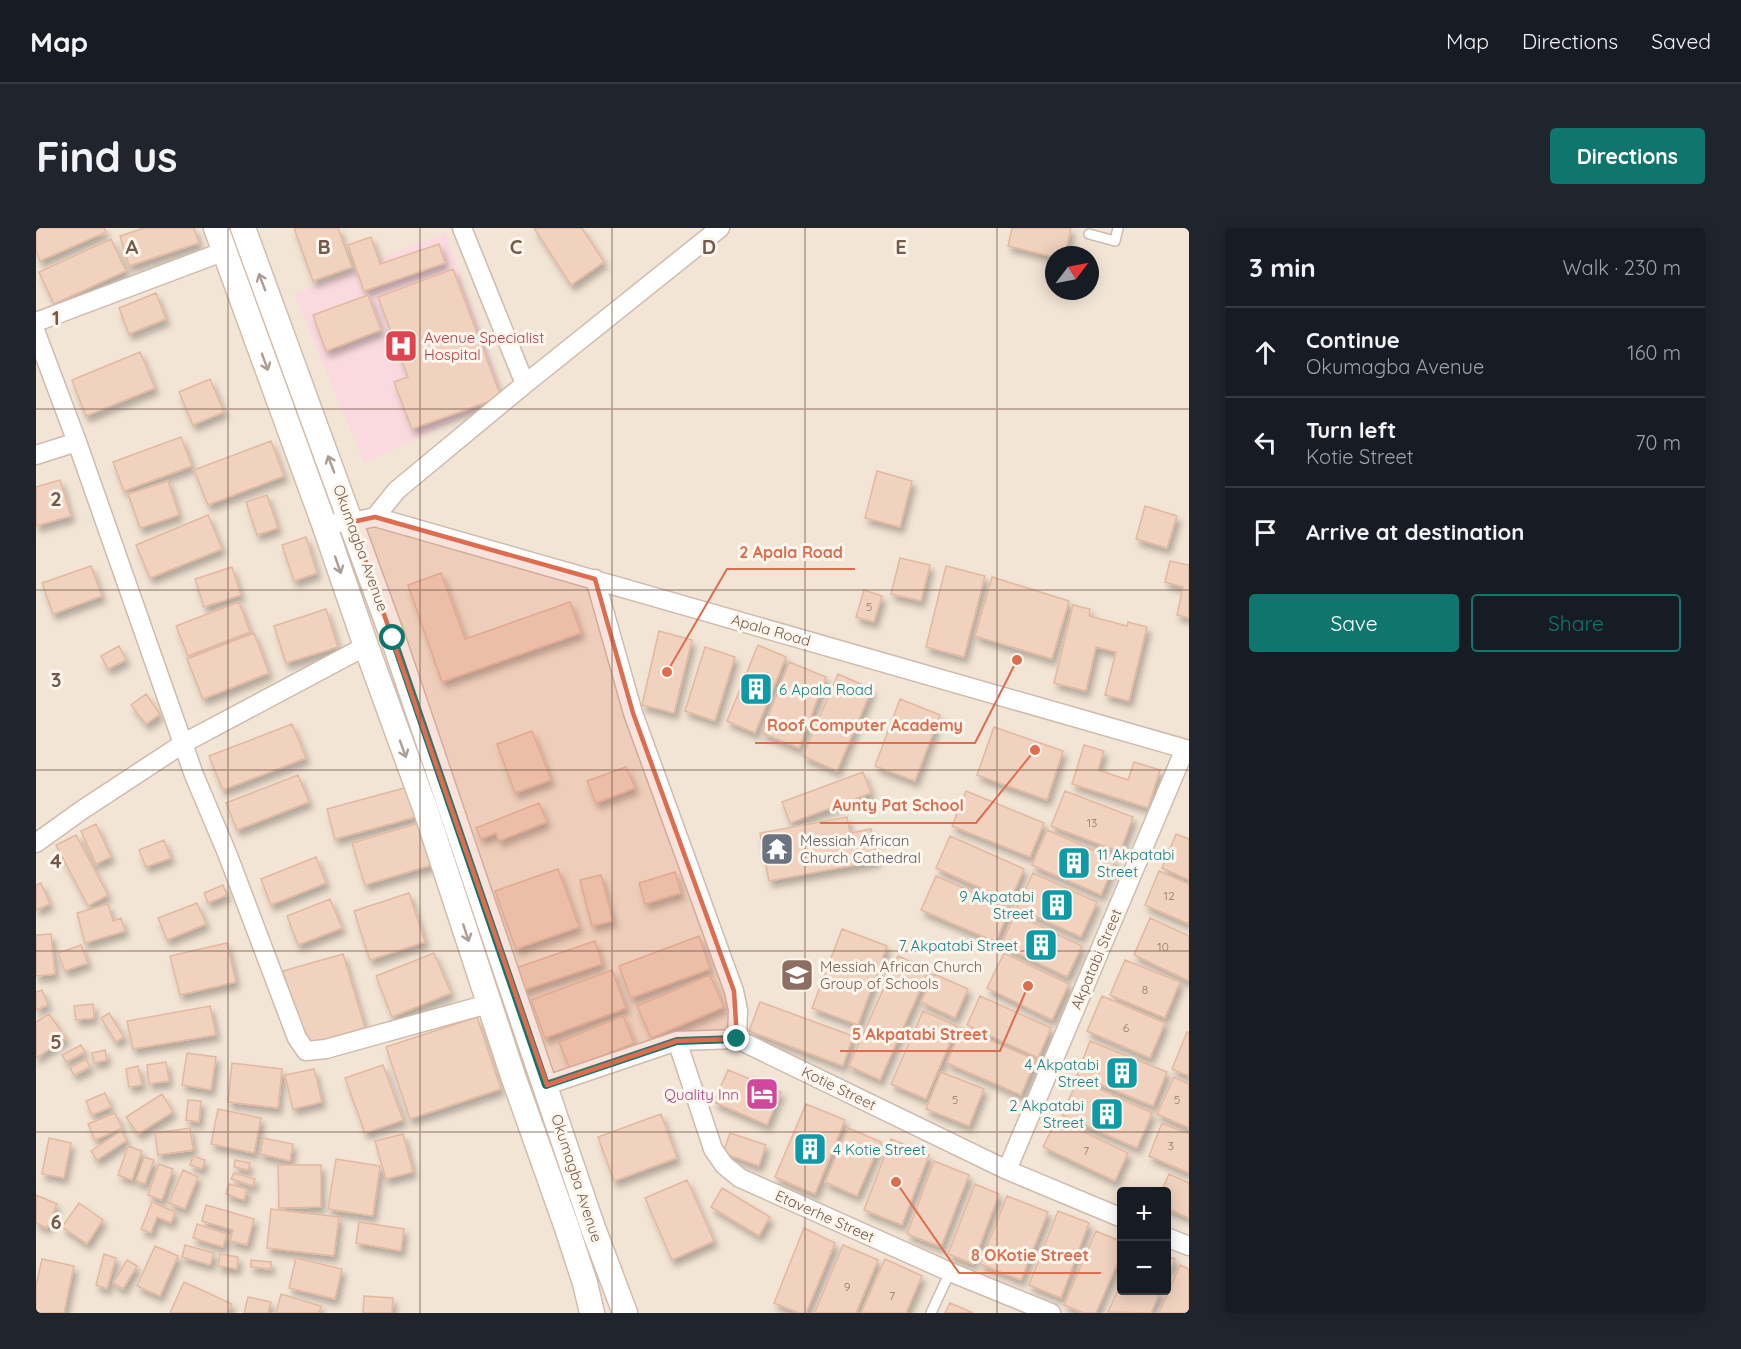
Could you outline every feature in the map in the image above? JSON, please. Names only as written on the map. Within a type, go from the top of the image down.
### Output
[{"type":"main road","name":"Okumagba Avenue","points":[[216,228],[425,808],[488,1004],[563,1215],[592,1313]]},
{"type":"main road","name":"Okumagba Avenue","points":[[243,228],[364,519],[546,1085],[597,1238],[625,1313]]},
{"type":"street","points":[[462,228],[525,384]]},
{"type":"street","points":[[364,519],[525,384],[720,228]]},
{"type":"street","points":[[36,322],[225,251]]},
{"type":"street","points":[[36,333],[78,442],[194,775],[227,853],[297,1038],[306,1051],[326,1049],[488,1004]]},
{"type":"street","points":[[36,455],[78,442]]},
{"type":"street","name":"Apala Road","points":[[324,524],[364,519],[595,579],[1187,749]]},
{"type":"street","points":[[595,579],[633,713],[734,991],[738,1010],[737,1039]]},
{"type":"street","points":[[36,843],[184,743],[366,646]]},
{"type":"street","name":"Akpatabi Street","points":[[1007,1170],[1187,749]]},
{"type":"street","name":"Kotie Street","points":[[546,1085],[677,1041],[737,1039],[1007,1170],[1117,1216]]},
{"type":"street","name":"Etaverhe Street","points":[[677,1041],[713,1149],[724,1165],[740,1178],[950,1272],[1051,1313]]},
{"type":"street","points":[[1171,1239],[1189,1246]]},
{"type":"lane","points":[[1089,234],[1115,241],[1118,228]]},
{"type":"lane","points":[[931,1313],[950,1272]]},
{"type":"highlighted area","points":[[375,517],[595,579],[633,713],[734,991],[737,1039],[677,1041],[547,1085],[352,522]]},
{"type":"shaded area","points":[[36,228],[1189,228],[1189,1313],[36,1313]]},
{"type":"shaded area","name":"Avenue Specialist Hospital","points":[[445,232],[504,398],[364,463],[294,294]]},
{"type":"building","points":[[36,228],[104,228],[106,232],[40,261],[36,250]]},
{"type":"building","points":[[144,228],[194,228],[199,243],[129,266],[120,236]]},
{"type":"building","points":[[294,228],[338,228],[352,267],[313,281]]},
{"type":"building","points":[[534,228],[582,228],[604,262],[571,285]]},
{"type":"building","points":[[1012,228],[1071,228],[1067,246],[1045,246],[1045,255],[1008,246]]},
{"type":"building","points":[[371,237],[380,264],[439,244],[445,263],[364,291],[348,245]]},
{"type":"building","points":[[111,239],[126,271],[54,304],[39,272]]},
{"type":"building","points":[[453,269],[501,397],[412,429],[394,382],[408,377],[378,297]]},
{"type":"building","points":[[156,293],[166,319],[129,334],[119,308]]},
{"type":"building","points":[[368,295],[381,330],[326,351],[313,315]]},
{"type":"building","points":[[140,352],[155,388],[86,416],[72,380]]},
{"type":"building","points":[[210,379],[224,412],[193,425],[179,392]]},
{"type":"building","points":[[181,437],[192,466],[124,491],[113,462]]},
{"type":"building","points":[[271,441],[284,476],[208,505],[194,470]]},
{"type":"building","points":[[877,471],[912,481],[900,527],[865,518]]},
{"type":"building","points":[[60,480],[71,516],[36,526],[36,487]]},
{"type":"building","points":[[168,481],[179,515],[140,528],[128,494]]},
{"type":"building","points":[[267,495],[278,528],[257,535],[246,502]]},
{"type":"building","points":[[1145,506],[1177,516],[1167,548],[1136,539]]},
{"type":"building","points":[[208,515],[222,549],[150,578],[136,545]]},
{"type":"building","points":[[306,537],[317,573],[294,581],[282,545]]},
{"type":"building","points":[[900,558],[930,565],[921,601],[891,594]]},
{"type":"building","points":[[1170,561],[1189,565],[1189,618],[1177,615],[1183,587],[1165,582]]},
{"type":"building","points":[[91,566],[102,596],[53,614],[42,583]]},
{"type":"building","points":[[946,566],[985,576],[964,657],[926,647]]},
{"type":"building","points":[[232,567],[241,595],[204,607],[195,579]]},
{"type":"building","points":[[441,573],[465,639],[570,602],[581,633],[442,682],[408,585]]},
{"type":"building","points":[[992,577],[1069,601],[1052,659],[975,636]]},
{"type":"building","points":[[864,590],[882,596],[874,622],[856,617]]},
{"type":"building","points":[[239,602],[250,632],[188,656],[176,626]]},
{"type":"building","points":[[1073,605],[1090,609],[1089,616],[1127,626],[1128,622],[1147,627],[1129,701],[1105,695],[1116,652],[1096,647],[1086,691],[1054,683]]},
{"type":"building","points":[[326,609],[338,647],[286,663],[274,626]]},
{"type":"building","points":[[659,631],[692,640],[674,713],[642,705]]},
{"type":"building","points":[[254,633],[269,673],[203,699],[187,659]]},
{"type":"building","name":"6 Apala Road","points":[[758,645],[786,657],[755,733],[727,721]]},
{"type":"building","points":[[119,646],[126,660],[108,669],[101,656]]},
{"type":"building","points":[[705,647],[735,657],[715,721],[685,711]]},
{"type":"building","points":[[789,662],[826,677],[799,748],[762,733]]},
{"type":"building","points":[[838,674],[872,689],[837,771],[803,756]]},
{"type":"building","points":[[146,694],[160,714],[146,724],[131,705]]},
{"type":"building","points":[[900,699],[940,715],[915,781],[875,766]]},
{"type":"building","points":[[292,724],[306,758],[223,790],[209,756]]},
{"type":"building","points":[[994,727],[1063,751],[1047,800],[977,775]]},
{"type":"building","points":[[532,731],[551,780],[515,793],[497,744]]},
{"type":"building","points":[[1084,745],[1104,751],[1098,770],[1128,780],[1134,762],[1160,770],[1148,808],[1072,784]]},
{"type":"building","points":[[626,767],[635,788],[596,803],[587,781]]},
{"type":"building","points":[[863,772],[871,793],[790,823],[782,802]]},
{"type":"building","points":[[298,775],[309,802],[237,830],[226,803]]},
{"type":"building","points":[[408,787],[416,817],[335,839],[327,809]]},
{"type":"building","points":[[966,791],[1044,823],[1030,857],[952,826]]},
{"type":"building","points":[[1065,791],[1133,817],[1120,852],[1051,826]]},
{"type":"building","points":[[539,803],[547,822],[499,841],[496,833],[481,839],[476,828]]},
{"type":"building","points":[[847,817],[850,833],[871,829],[877,861],[769,881],[760,833]]},
{"type":"building","points":[[422,822],[435,864],[365,885],[352,843]]},
{"type":"building","points":[[96,824],[111,857],[96,864],[81,831]]},
{"type":"building","name":"11 Akpatabi Street","points":[[1047,830],[1116,860],[1101,895],[1032,865]]},
{"type":"building","points":[[1176,834],[1189,839],[1189,880],[1162,868]]},
{"type":"building","points":[[76,835],[108,895],[88,906],[56,845]]},
{"type":"building","points":[[950,836],[1024,869],[1010,901],[936,868]]},
{"type":"building","points":[[164,840],[171,858],[146,867],[139,850]]},
{"type":"building","points":[[316,857],[326,883],[271,905],[261,879]]},
{"type":"building","points":[[558,869],[579,927],[516,949],[495,891]]},
{"type":"building","points":[[1159,871],[1189,884],[1189,924],[1145,905]]},
{"type":"building","points":[[675,872],[681,893],[645,904],[639,883]]},
{"type":"building","name":"9 Akpatabi Street","points":[[1033,873],[1097,902],[1081,937],[1017,908]]},
{"type":"building","points":[[601,875],[613,921],[592,926],[580,880]]},
{"type":"building","points":[[936,876],[1010,908],[996,942],[921,910]]},
{"type":"building","points":[[41,883],[50,904],[36,910],[36,885]]},
{"type":"building","points":[[223,885],[227,895],[208,903],[204,893]]},
{"type":"building","points":[[409,893],[425,942],[370,960],[354,911]]},
{"type":"building","points":[[330,899],[342,928],[298,945],[287,916]]},
{"type":"building","points":[[197,903],[206,924],[167,940],[158,918]]},
{"type":"building","points":[[108,904],[113,921],[121,918],[125,931],[85,943],[77,913]]},
{"type":"building","name":"7 Akpatabi Street","points":[[1015,914],[1082,946],[1067,977],[1001,945]]},
{"type":"building","points":[[1150,918],[1189,936],[1189,981],[1134,955]]},
{"type":"building","points":[[842,929],[887,946],[858,1025],[812,1008]]},
{"type":"building","points":[[51,934],[55,974],[36,976],[36,935]]},
{"type":"building","points":[[699,936],[710,969],[631,998],[619,966]]},
{"type":"building","points":[[595,941],[602,964],[521,991],[513,969]]},
{"type":"building","points":[[227,943],[236,982],[180,995],[170,956]]},
{"type":"building","points":[[81,945],[88,963],[65,971],[58,953]]},
{"type":"building","points":[[434,953],[451,993],[392,1017],[376,976]]},
{"type":"building","points":[[1004,953],[1069,984],[1052,1020],[987,988]]},
{"type":"building","points":[[343,954],[365,1028],[304,1045],[283,971]]},
{"type":"building","points":[[898,956],[929,970],[880,1080],[849,1066]]},
{"type":"building","points":[[1125,960],[1180,982],[1165,1018],[1110,995]]},
{"type":"building","points":[[612,970],[626,1008],[545,1038],[531,1000]]},
{"type":"building","points":[[934,974],[968,989],[955,1018],[921,1002]]},
{"type":"building","points":[[710,975],[724,1007],[651,1038],[637,1006]]},
{"type":"building","points":[[42,990],[48,1005],[36,1010],[36,992]]},
{"type":"building","points":[[980,996],[1051,1028],[1038,1058],[967,1025]]},
{"type":"building","points":[[1102,996],[1165,1023],[1150,1058],[1087,1031]]},
{"type":"building","points":[[760,1002],[853,1036],[843,1066],[749,1031]]},
{"type":"building","points":[[93,1004],[94,1018],[76,1020],[74,1006]]},
{"type":"building","points":[[210,1006],[216,1035],[133,1049],[127,1021]]},
{"type":"building","points":[[923,1011],[957,1026],[926,1099],[891,1084]]},
{"type":"building","points":[[109,1013],[124,1037],[116,1042],[101,1018]]},
{"type":"building","points":[[49,1014],[66,1038],[36,1058],[36,1022]]},
{"type":"building","points":[[623,1016],[634,1043],[570,1069],[559,1042]]},
{"type":"building","points":[[477,1017],[501,1089],[410,1119],[386,1047]]},
{"type":"building","points":[[961,1028],[1036,1060],[1021,1095],[947,1063]]},
{"type":"building","points":[[1187,1032],[1189,1033],[1189,1076],[1172,1069]]},
{"type":"building","name":"4 Akpatabi Street","points":[[1090,1041],[1167,1072],[1153,1106],[1077,1075]]},
{"type":"building","points":[[81,1045],[85,1052],[66,1062],[62,1055]]},
{"type":"building","points":[[105,1050],[107,1060],[94,1063],[92,1053]]},
{"type":"building","points":[[187,1053],[216,1057],[211,1090],[182,1085]]},
{"type":"building","points":[[86,1059],[90,1067],[74,1075],[70,1068]]},
{"type":"building","points":[[166,1062],[169,1081],[149,1084],[147,1065]]},
{"type":"building","points":[[232,1063],[282,1069],[278,1108],[228,1102]]},
{"type":"building","points":[[383,1065],[403,1120],[365,1133],[345,1078]]},
{"type":"building","points":[[138,1066],[142,1085],[129,1087],[126,1069]]},
{"type":"building","points":[[314,1069],[322,1102],[293,1109],[285,1075]]},
{"type":"building","points":[[728,1070],[781,1092],[767,1125],[714,1102]]},
{"type":"building","points":[[941,1072],[984,1089],[969,1126],[926,1109]]},
{"type":"building","points":[[1174,1077],[1189,1084],[1189,1128],[1157,1114]]},
{"type":"building","name":"2 Akpatabi Street","points":[[1078,1079],[1152,1113],[1137,1148],[1062,1115]]},
{"type":"building","points":[[105,1093],[111,1107],[92,1115],[86,1101]]},
{"type":"building","points":[[162,1094],[173,1112],[138,1134],[126,1117]]},
{"type":"building","points":[[188,1100],[201,1101],[199,1122],[186,1120]]},
{"type":"building","name":"4 Kotie Street","points":[[806,1104],[845,1120],[815,1194],[775,1177]]},
{"type":"building","points":[[218,1109],[261,1118],[254,1153],[211,1144]]},
{"type":"building","points":[[115,1113],[122,1128],[95,1140],[88,1124]]},
{"type":"building","points":[[661,1114],[677,1158],[614,1181],[598,1137]]},
{"type":"building","points":[[1057,1119],[1128,1153],[1115,1181],[1043,1147]]},
{"type":"building","points":[[1162,1123],[1189,1134],[1189,1173],[1149,1156]]},
{"type":"building","points":[[190,1128],[193,1150],[158,1155],[155,1133]]},
{"type":"building","points":[[848,1128],[881,1142],[857,1196],[825,1182]]},
{"type":"building","points":[[121,1131],[127,1140],[97,1160],[91,1151]]},
{"type":"building","points":[[730,1133],[766,1145],[759,1166],[723,1153]]},
{"type":"building","points":[[403,1134],[413,1172],[386,1179],[375,1141]]},
{"type":"building","points":[[49,1138],[71,1143],[64,1178],[42,1174]]},
{"type":"building","points":[[263,1138],[293,1144],[290,1161],[260,1154]]},
{"type":"building","points":[[891,1139],[929,1155],[902,1225],[864,1210]]},
{"type":"building","points":[[128,1146],[142,1151],[132,1180],[118,1175]]},
{"type":"building","points":[[193,1156],[205,1160],[202,1169],[190,1165]]},
{"type":"building","points":[[144,1157],[154,1160],[145,1184],[136,1181]]},
{"type":"building","points":[[336,1159],[380,1166],[373,1216],[328,1209]]},
{"type":"building","points":[[235,1160],[250,1163],[248,1170],[234,1167]]},
{"type":"building","points":[[934,1161],[969,1175],[941,1247],[907,1234]]},
{"type":"building","points":[[159,1164],[173,1169],[162,1200],[148,1195]]},
{"type":"building","points":[[278,1165],[321,1165],[321,1207],[279,1208]]},
{"type":"building","points":[[183,1170],[198,1177],[185,1209],[169,1203]]},
{"type":"building","points":[[234,1173],[255,1179],[253,1186],[231,1179]]},
{"type":"building","points":[[1169,1174],[1189,1183],[1189,1218],[1171,1210],[1171,1187],[1163,1187]]},
{"type":"building","points":[[687,1180],[714,1241],[672,1260],[645,1198]]},
{"type":"building","points":[[229,1184],[247,1189],[244,1200],[226,1194]]},
{"type":"building","points":[[975,1184],[999,1194],[973,1264],[948,1254]]},
{"type":"building","points":[[722,1188],[770,1217],[759,1236],[711,1207]]},
{"type":"building","points":[[36,1195],[57,1204],[47,1228],[36,1223]]},
{"type":"building","points":[[1007,1196],[1048,1212],[1021,1280],[980,1264]]},
{"type":"building","points":[[152,1202],[175,1212],[171,1223],[157,1217],[151,1233],[141,1229]]},
{"type":"building","points":[[79,1203],[103,1220],[87,1244],[62,1227]]},
{"type":"building","points":[[206,1205],[254,1219],[247,1245],[230,1241],[233,1230],[202,1221]]},
{"type":"building","points":[[271,1209],[339,1217],[334,1256],[267,1248]]},
{"type":"building","points":[[1058,1211],[1089,1223],[1061,1298],[1029,1285]]},
{"type":"building","points":[[359,1222],[404,1229],[401,1251],[356,1243]]},
{"type":"building","points":[[197,1224],[227,1234],[223,1247],[193,1238]]},
{"type":"building","points":[[804,1228],[835,1243],[806,1313],[799,1313],[774,1303]]},
{"type":"building","points":[[1096,1231],[1117,1240],[1117,1265],[1096,1313],[1083,1313],[1064,1305]]},
{"type":"building","points":[[185,1245],[214,1253],[210,1265],[182,1257]]},
{"type":"building","points":[[843,1245],[878,1260],[856,1313],[815,1312]]},
{"type":"building","points":[[155,1246],[178,1256],[160,1296],[137,1286]]},
{"type":"building","points":[[104,1254],[116,1258],[107,1289],[96,1285]]},
{"type":"building","points":[[220,1254],[238,1257],[237,1269],[218,1266]]},
{"type":"building","points":[[296,1258],[342,1269],[335,1299],[289,1288]]},
{"type":"building","points":[[42,1259],[74,1266],[64,1313],[36,1313],[36,1286]]},
{"type":"building","points":[[885,1259],[922,1276],[906,1313],[861,1313]]},
{"type":"building","points":[[127,1260],[137,1266],[123,1289],[113,1283]]},
{"type":"building","points":[[251,1260],[271,1262],[271,1269],[251,1267]]},
{"type":"building","points":[[1180,1265],[1189,1269],[1189,1313],[1159,1313],[1167,1295],[1171,1295],[1171,1286]]},
{"type":"building","points":[[184,1282],[232,1304],[228,1313],[170,1313]]},
{"type":"building","points":[[1117,1292],[1117,1295],[1159,1295],[1151,1313],[1108,1312]]},
{"type":"building","points":[[281,1294],[321,1306],[319,1313],[276,1313]]},
{"type":"building","points":[[364,1296],[393,1298],[392,1313],[363,1313]]},
{"type":"building","points":[[248,1297],[271,1302],[268,1313],[244,1313]]},
{"type":"building","points":[[950,1303],[973,1313],[945,1313]]},
{"type":"place","name":"Avenue Specialist Hospital","points":[[401,346]]},
{"type":"place","name":"Roof Computer Academy","points":[[1017,660]]},
{"type":"place","name":"2 Apala Road","points":[[667,672]]},
{"type":"place","name":"6 Apala Road","points":[[756,689]]},
{"type":"place","name":"Aunty Pat School","points":[[1035,750]]},
{"type":"place","name":"Messiah African Church Cathedral","points":[[777,849]]},
{"type":"place","name":"11 Akpatabi Street","points":[[1074,863]]},
{"type":"place","name":"9 Akpatabi Street","points":[[1057,905]]},
{"type":"place","name":"7 Akpatabi Street","points":[[1041,945]]},
{"type":"place","name":"Messiah African Church Group of Schools","points":[[797,975]]},
{"type":"place","name":"5 Akpatabi Street","points":[[1028,986]]},
{"type":"place","name":"4 Akpatabi Street","points":[[1122,1073]]},
{"type":"place","name":"Quality Inn","points":[[762,1094]]},
{"type":"place","name":"2 Akpatabi Street","points":[[1107,1114]]},
{"type":"place","name":"4 Kotie Street","points":[[810,1149]]},
{"type":"place","name":"8 OKotie Street","points":[[896,1182]]},
{"type":"route","points":[[393,638],[546,1085],[677,1041],[737,1039]]}]
